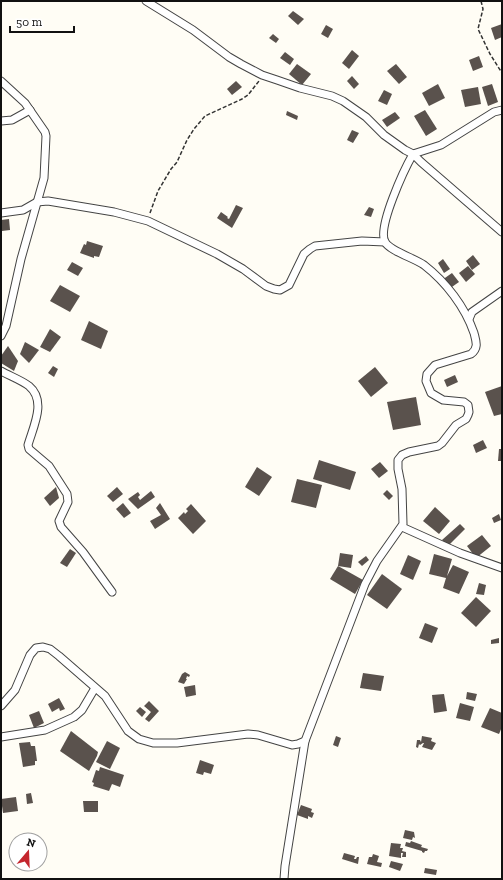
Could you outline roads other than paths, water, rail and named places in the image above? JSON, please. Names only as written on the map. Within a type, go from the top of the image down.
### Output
[{"type":"street","points":[[146,1],[193,30],[229,57],[262,75],[300,88],[332,96],[343,101],[366,117],[397,146],[413,154],[502,232]]},
{"type":"street","points":[[1,82],[21,99],[45,132],[46,136],[44,178],[21,259],[6,326],[1,336]]},
{"type":"street","points":[[1,121],[12,120],[30,110]]},
{"type":"street","points":[[284,879],[305,741],[364,584],[377,561],[403,524],[403,503],[398,460],[402,455],[409,452],[438,446],[456,425],[466,419],[469,412],[468,405],[464,402],[443,400],[436,397],[431,393],[426,381],[427,374],[436,365],[474,352],[477,343],[469,320],[460,303],[424,265],[392,249],[385,242],[384,235],[388,210],[396,189],[413,154],[441,145],[494,112],[502,110]]},
{"type":"street","points":[[1,213],[23,210],[37,202],[48,201],[114,212],[148,221],[243,269],[266,286],[280,290],[289,285],[304,254],[315,246],[362,241],[385,242]]},
{"type":"street","points":[[469,320],[472,312],[502,292]]},
{"type":"street","points":[[1,371],[28,386],[34,393],[38,402],[38,409],[28,445],[29,449],[49,466],[67,494],[68,502],[59,521],[61,527],[83,552],[112,592]]},
{"type":"street","points":[[402,527],[460,553],[502,568]]},
{"type":"street","points":[[1,706],[15,690],[30,655],[36,648],[43,647],[50,649],[105,696],[128,731],[149,742],[186,742],[248,734],[258,735],[292,745],[305,741]]},
{"type":"street","points":[[1,737],[45,730],[74,717],[82,710],[95,688]]}]
